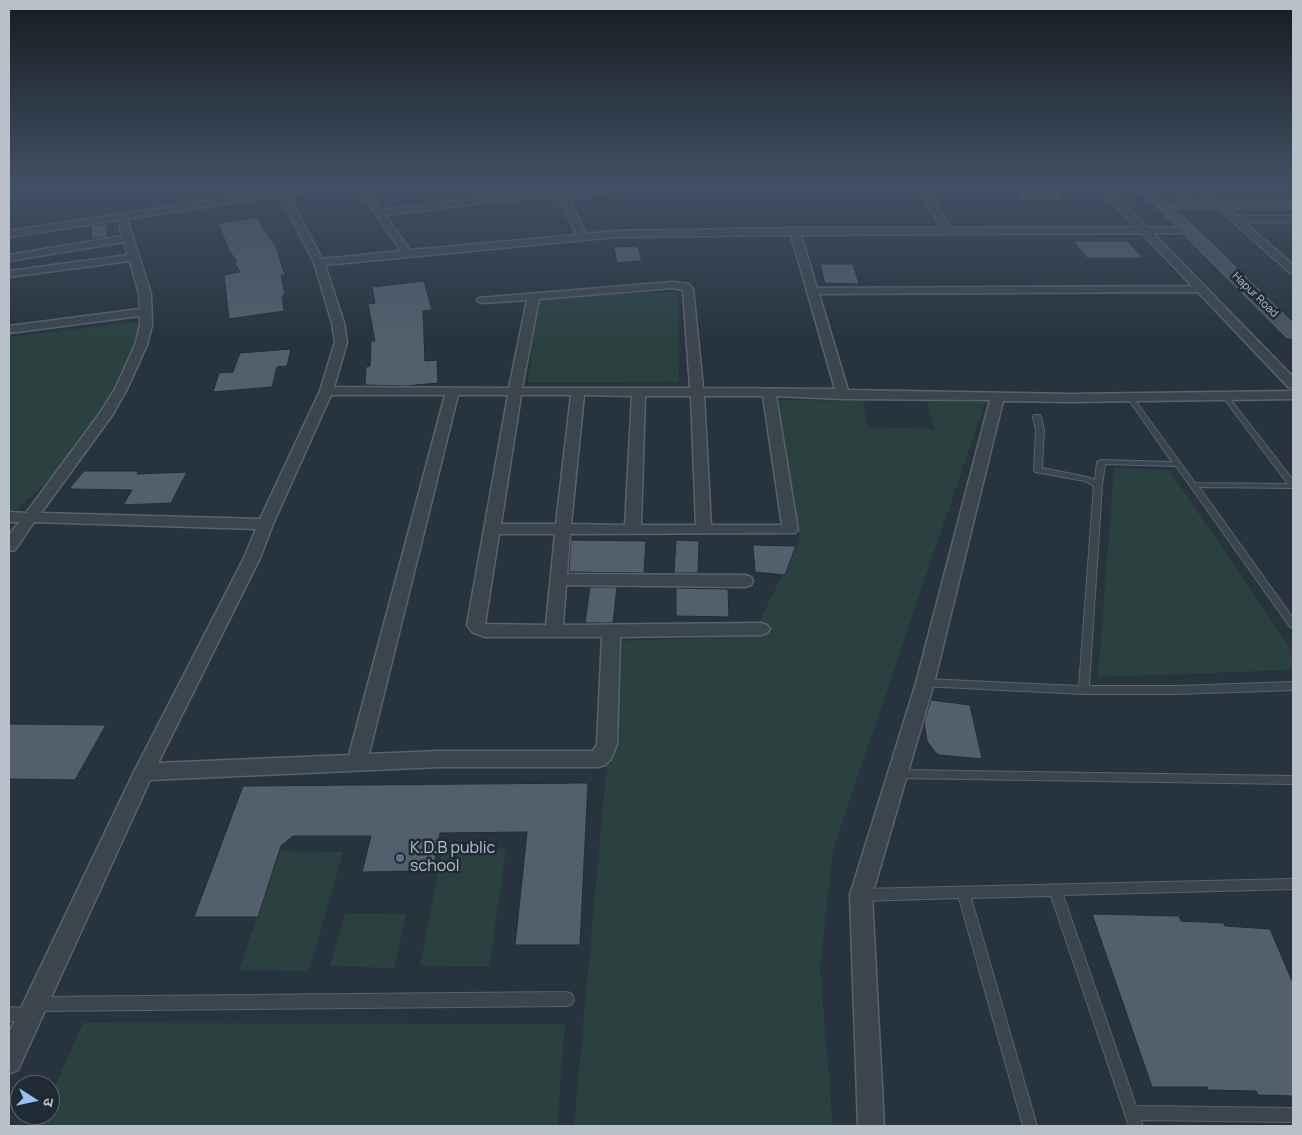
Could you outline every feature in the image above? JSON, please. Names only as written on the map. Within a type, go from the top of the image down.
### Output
[{"type":"main road","name":"Hapur Road","points":[[1195,237],[1293,333]]},
{"type":"main road","name":"Hapur Road","points":[[1217,237],[1272,291]]},
{"type":"street","points":[[9,1061],[144,772],[252,558],[265,524],[326,391],[341,342],[338,323],[319,262],[306,237]]},
{"type":"street","points":[[395,237],[406,253]]},
{"type":"street","points":[[319,262],[583,237]]},
{"type":"street","points":[[797,237],[843,395]]},
{"type":"street","points":[[1152,237],[1293,384]]},
{"type":"street","points":[[1255,237],[1293,270]]},
{"type":"street","points":[[9,258],[128,238],[145,294],[146,312],[146,326],[141,345],[122,387],[92,434],[9,546]]},
{"type":"street","points":[[9,274],[134,257]]},
{"type":"street","points":[[483,300],[672,285],[685,286],[688,289],[698,392],[704,530]]},
{"type":"street","points":[[813,291],[1202,290]]},
{"type":"street","points":[[534,295],[515,391],[476,625],[478,628],[485,631],[554,632],[761,629]]},
{"type":"street","points":[[9,330],[146,312]]},
{"type":"street","points":[[326,391],[770,392],[843,395],[1130,397],[1293,395]]},
{"type":"street","points":[[358,763],[454,391]]},
{"type":"street","points":[[554,632],[578,391]]},
{"type":"street","points":[[633,529],[639,392]]},
{"type":"street","points":[[492,529],[790,530],[770,392]]},
{"type":"street","points":[[871,1126],[860,895],[925,683],[998,396]]},
{"type":"street","points":[[9,516],[265,524]]},
{"type":"street","points":[[559,579],[745,581]]},
{"type":"street","points":[[144,772],[439,759],[598,759],[604,753],[607,744],[611,631]]},
{"type":"lane","points":[[1225,396],[1293,485]]},
{"type":"lane","points":[[1130,397],[1293,625]]},
{"type":"lane","points":[[1036,417],[1040,430],[1038,470],[1087,478],[1098,485]]},
{"type":"lane","points":[[1084,690],[1100,466],[1102,462],[1107,460],[1177,464]]},
{"type":"lane","points":[[1192,485],[1293,485]]},
{"type":"lane","points":[[925,683],[1084,690],[1175,690],[1293,686]]},
{"type":"lane","points":[[898,774],[1293,780]]},
{"type":"lane","points":[[860,895],[1293,884]]},
{"type":"lane","points":[[1055,891],[1134,1120],[1293,1115]]},
{"type":"lane","points":[[964,893],[1030,1126]]},
{"type":"lane","points":[[9,1014],[33,1010],[567,999]]},
{"type":"green space","points":[[678,292],[679,382],[528,383],[538,300],[602,294]]},
{"type":"green space","points":[[134,322],[140,323],[141,345],[122,387],[58,472],[16,510],[9,510],[9,337]]},
{"type":"green space","points":[[774,400],[863,401],[867,427],[934,429],[927,401],[985,402],[833,849],[820,969],[833,1126],[574,1126],[618,641],[752,636],[800,539]]},
{"type":"green space","points":[[1114,468],[1169,470],[1293,652],[1293,670],[1098,677]]},
{"type":"green space","points":[[443,848],[506,849],[489,967],[420,966]]},
{"type":"green space","points":[[280,851],[343,852],[309,971],[239,970]]},
{"type":"green space","points":[[345,913],[406,914],[394,968],[330,966]]},
{"type":"green space","points":[[83,1023],[565,1024],[557,1126],[37,1126],[60,1125],[60,1075]]},
{"type":"building","points":[[92,237],[107,237],[107,237],[92,239]]},
{"type":"building","points":[[224,237],[269,237],[276,247],[285,275],[281,275],[285,295],[282,296],[284,311],[229,319],[224,275],[240,272],[234,262],[237,262]]},
{"type":"building","points":[[1073,241],[1127,241],[1143,258],[1087,258]]},
{"type":"building","points":[[638,246],[642,261],[617,263],[614,247]]},
{"type":"building","points":[[820,264],[853,264],[859,284],[825,283]]},
{"type":"building","points":[[424,281],[432,310],[423,311],[425,361],[437,360],[438,383],[405,386],[365,385],[366,367],[370,366],[371,341],[375,341],[368,304],[375,303],[372,287]]},
{"type":"building","points":[[291,349],[287,366],[277,367],[272,387],[213,392],[219,373],[233,372],[240,353]]},
{"type":"building","points":[[84,471],[139,471],[137,474],[187,472],[171,503],[123,505],[132,490],[69,489]]},
{"type":"building","points":[[571,540],[646,541],[644,573],[569,572]]},
{"type":"building","points":[[676,540],[699,541],[698,573],[674,573]]},
{"type":"building","points":[[753,545],[796,546],[785,575],[755,572]]},
{"type":"building","points":[[590,587],[617,587],[613,623],[585,623]]},
{"type":"building","points":[[676,588],[728,589],[729,617],[676,616]]},
{"type":"building","points":[[931,700],[970,705],[982,759],[939,755],[935,752],[927,741],[924,722]]},
{"type":"building","points":[[9,724],[106,725],[75,780],[9,779]]},
{"type":"building","name":"K.D.B public school","points":[[588,783],[580,945],[515,945],[527,832],[440,833],[433,871],[362,872],[371,836],[293,836],[281,846],[258,917],[194,917],[243,786]]},
{"type":"building","points":[[1092,914],[1179,916],[1181,921],[1224,923],[1225,926],[1270,929],[1293,983],[1293,1096],[1258,1095],[1256,1091],[1208,1090],[1207,1087],[1152,1087]]},
{"type":"place","name":"K.D.B public school","points":[[400,858]]}]
